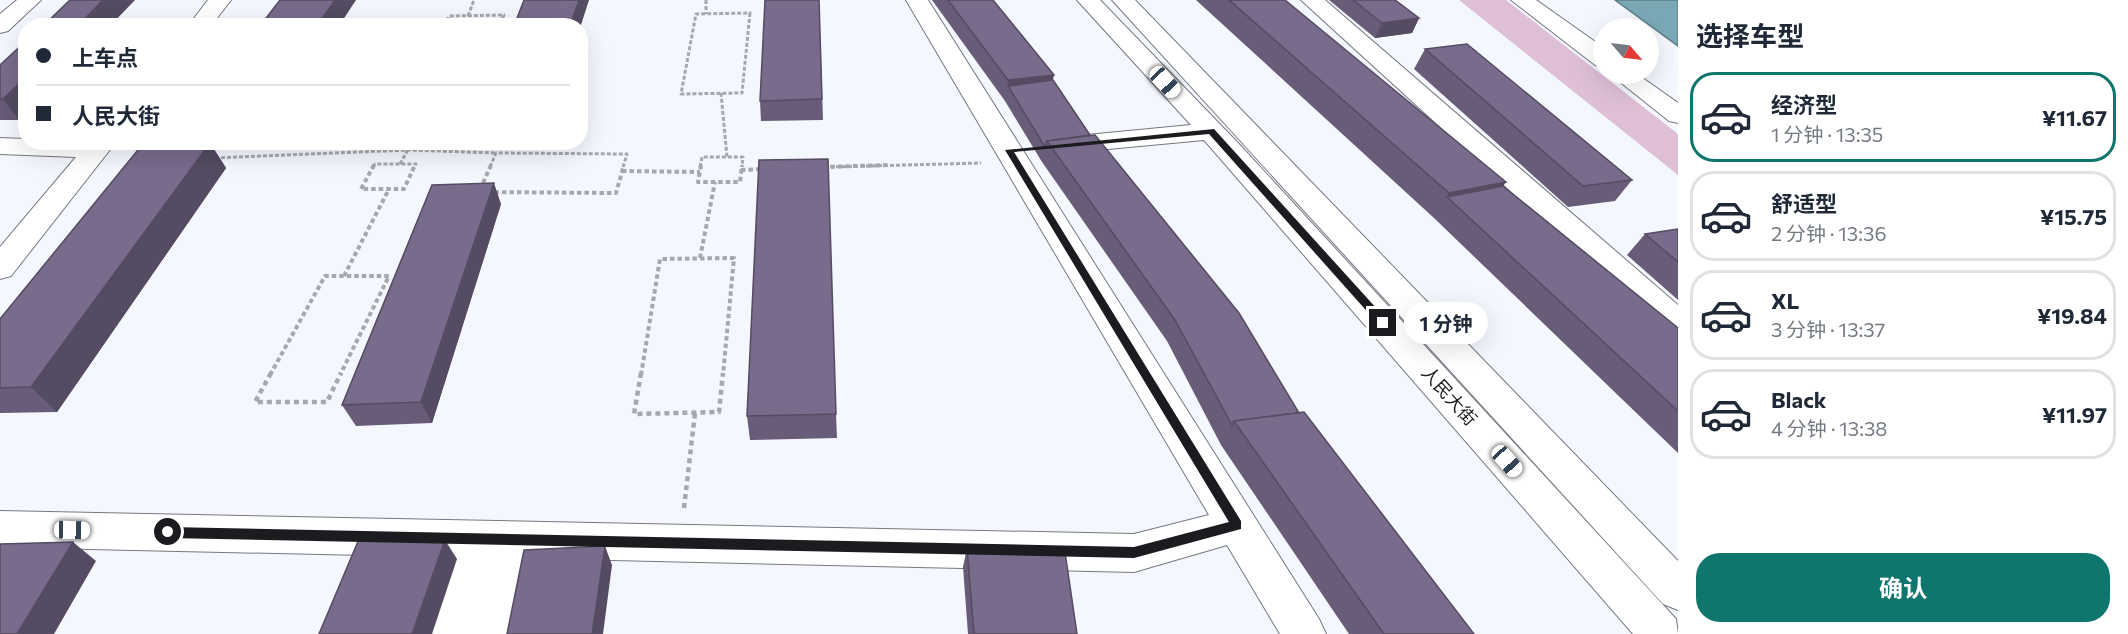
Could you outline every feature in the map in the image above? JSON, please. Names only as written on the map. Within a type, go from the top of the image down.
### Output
[{"type":"street","points":[[0,26],[30,0]]},
{"type":"street","points":[[205,18],[220,0]]},
{"type":"street","points":[[917,0],[1304,634]]},
{"type":"street","name":"人民大街","points":[[1088,0],[1211,131],[1661,634]]},
{"type":"street","name":"人民大街","points":[[1123,0],[1678,590]]},
{"type":"street","points":[[1312,0],[1678,324]]},
{"type":"street","points":[[1522,0],[1593,52]]},
{"type":"street","points":[[1635,84],[1678,116]]},
{"type":"street","points":[[1012,156],[1211,131]]},
{"type":"street","points":[[0,146],[18,146]]},
{"type":"street","points":[[0,268],[97,150]]},
{"type":"street","points":[[0,529],[1134,553],[1237,525]]},
{"type":"street","points":[[453,634],[494,539]]},
{"type":"street","points":[[487,634],[494,539]]},
{"type":"path","points":[[468,16],[474,0]]},
{"type":"path","points":[[706,0],[706,14]]},
{"type":"path","points":[[750,13],[742,93],[681,94],[696,14],[706,14],[750,13]]},
{"type":"path","points":[[448,18],[449,16],[504,15],[503,18]]},
{"type":"path","points":[[721,93],[727,157]]},
{"type":"path","points":[[214,158],[408,150],[627,154],[616,193],[479,192],[496,153]]},
{"type":"path","points":[[400,164],[408,150]]},
{"type":"path","points":[[813,168],[1012,156]]},
{"type":"path","points":[[702,157],[727,157],[743,157],[740,182],[698,182],[702,157]]},
{"type":"path","points":[[375,164],[416,164],[404,189],[389,189],[361,189],[375,164]]},
{"type":"path","points":[[741,170],[765,169]]},
{"type":"path","points":[[622,171],[700,172]]},
{"type":"path","points":[[700,258],[715,182]]},
{"type":"path","points":[[344,276],[389,189]]},
{"type":"path","points":[[734,258],[720,412],[695,413],[634,414],[660,259],[734,258]]},
{"type":"path","points":[[325,276],[344,276],[389,276],[327,402],[255,402],[325,276]]},
{"type":"path","points":[[680,543],[695,413]]},
{"type":"shaded area","points":[[1459,0],[1506,0],[1593,68],[1593,84],[1614,84],[1678,134],[1678,175]]},
{"type":"water","points":[[1615,0],[1678,0],[1678,46],[1659,32],[1659,18],[1640,18]]},
{"type":"building","points":[[70,0],[103,0],[86,18],[51,18]]},
{"type":"building","points":[[280,0],[335,0],[323,18],[266,18]]},
{"type":"building","points":[[524,0],[579,0],[573,18],[517,18]]},
{"type":"building","points":[[765,0],[819,0],[822,99],[760,101]]},
{"type":"building","points":[[948,0],[993,0],[1054,75],[1008,80]]},
{"type":"building","points":[[1229,0],[1285,0],[1506,182],[1449,193]]},
{"type":"building","points":[[1353,0],[1395,0],[1419,18],[1382,23]]},
{"type":"building","points":[[1467,44],[1632,180],[1583,186],[1425,49]]},
{"type":"building","points":[[18,48],[18,85],[3,99],[0,99],[0,65]]},
{"type":"building","points":[[1053,80],[1090,135],[1047,141],[1045,147],[1008,86]]},
{"type":"building","points":[[1095,135],[1239,313],[1299,413],[1234,421],[1232,425],[1175,320],[1047,141]]},
{"type":"building","points":[[138,150],[205,150],[31,387],[0,388],[0,319]]},
{"type":"building","points":[[828,159],[836,414],[747,416],[759,160]]},
{"type":"building","points":[[494,183],[421,402],[342,405],[432,185]]},
{"type":"building","points":[[1503,186],[1678,328],[1678,411],[1447,197]]},
{"type":"building","points":[[1678,229],[1678,262],[1645,234]]},
{"type":"building","points":[[1304,412],[1474,634],[1384,634],[1234,421]]},
{"type":"building","points":[[359,539],[445,540],[412,634],[319,634]]},
{"type":"building","points":[[73,542],[17,634],[0,634],[0,544]]},
{"type":"building","points":[[605,546],[592,634],[507,634],[524,550]]},
{"type":"building","points":[[967,548],[1065,552],[1077,634],[974,634]]},
{"type":"route","points":[[168,532],[1134,553],[1237,525],[1009,150],[1211,131],[1383,323]]}]
